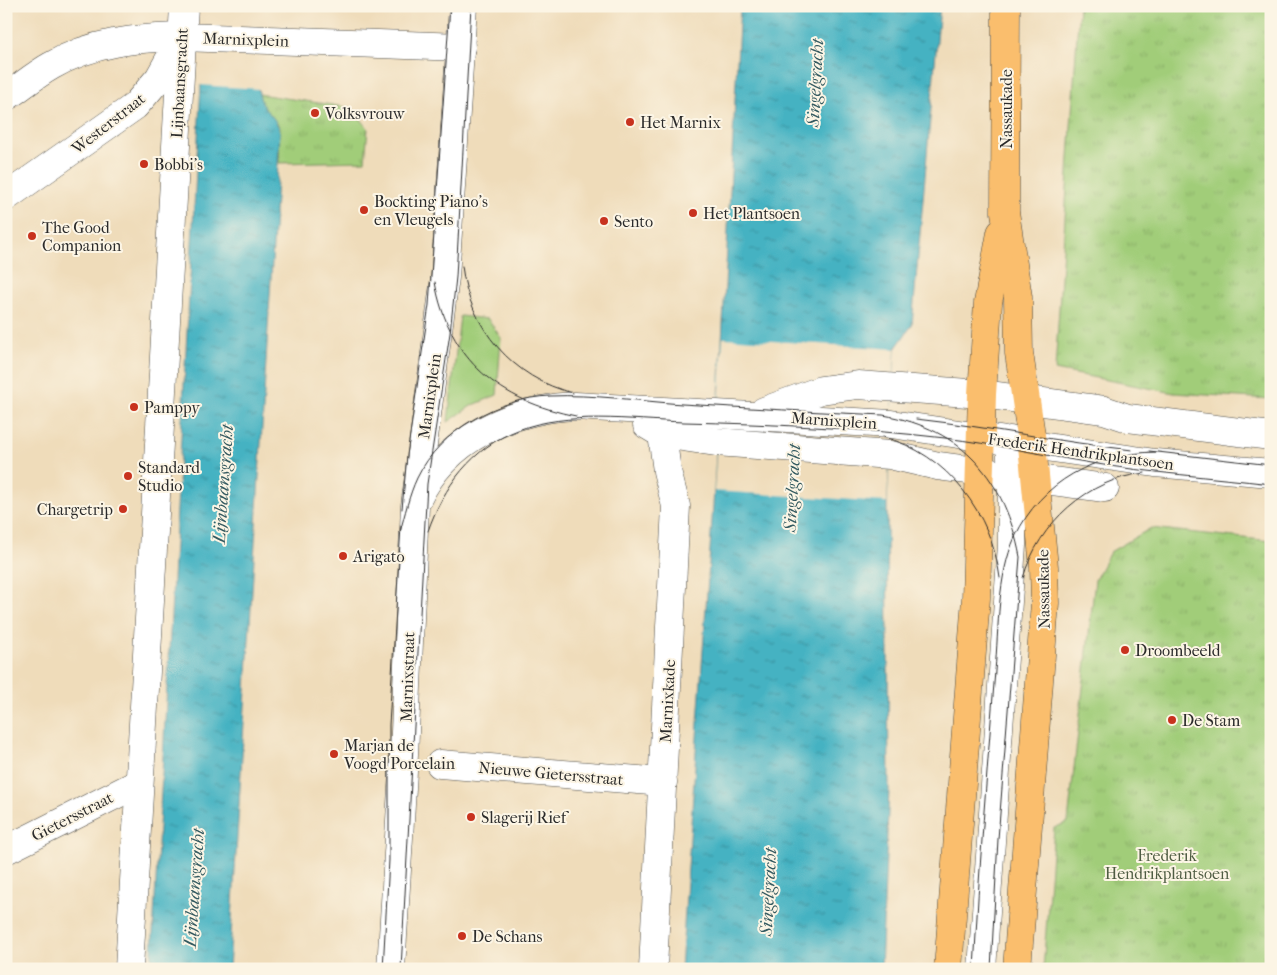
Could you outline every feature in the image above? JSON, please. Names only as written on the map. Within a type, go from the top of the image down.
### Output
[{"type":"main road","name":"Nassaukade","points":[[1006,6],[1005,212],[1018,297],[1019,353],[1026,400],[1020,442],[1023,476],[1044,567],[1045,603],[1017,969]]},
{"type":"main road","name":"Nassaukade","points":[[948,969],[976,598],[982,394],[988,303],[1005,212]]},
{"type":"street","name":"Lijnbaansgracht","points":[[129,969],[139,783],[192,37],[184,6]]},
{"type":"street","name":"Marnixplein","points":[[415,506],[446,277],[463,6]]},
{"type":"street","name":"Marnixplein","points":[[192,37],[460,47]]},
{"type":"street","points":[[6,97],[51,66],[78,53],[138,38],[192,37]]},
{"type":"street","name":"Westerstraat","points":[[6,197],[135,106],[192,37]]},
{"type":"street","name":"Marnixplein","points":[[746,415],[774,409],[821,390],[858,385],[982,394]]},
{"type":"street","points":[[982,394],[1104,410],[1128,418],[1271,436]]},
{"type":"street","name":"Marnixplein","points":[[415,506],[426,484],[440,467],[470,440],[495,423],[530,411],[559,407],[614,408],[891,424]]},
{"type":"street","name":"Marnixplein","points":[[614,408],[662,434],[716,442],[890,455]]},
{"type":"street","name":"Frederik Hendrikplantsoen","points":[[891,424],[1155,463],[1271,473]]},
{"type":"street","name":"Marnixkade","points":[[652,969],[676,506],[667,472],[662,434]]},
{"type":"street","name":"Frederik Hendrikplantsoen","points":[[890,455],[938,466],[1105,488]]},
{"type":"street","name":"Nassaukade","points":[[982,969],[1012,545],[1023,476]]},
{"type":"street","name":"Marnixstraat","points":[[392,969],[415,506]]},
{"type":"street","name":"Nieuwe Gietersstraat","points":[[440,764],[663,782]]},
{"type":"street","name":"Gietersstraat","points":[[6,850],[139,783]]},
{"type":"green space","points":[[1079,6],[1271,6],[1271,399],[1174,393],[1055,370]]},
{"type":"green space","points":[[252,93],[352,108],[368,128],[365,161],[279,163],[280,127]]},
{"type":"green space","points":[[460,316],[488,319],[501,338],[497,395],[471,406],[448,422]]},
{"type":"green space","name":"Frederik Hendrikplantsoen","points":[[1151,528],[1271,541],[1271,969],[1043,969],[1054,828],[1068,822],[1095,580],[1110,552]]},
{"type":"water","name":"Singelgracht","points":[[740,6],[940,6],[912,325],[895,349],[887,502],[889,790],[881,969],[681,969],[714,491]]},
{"type":"water","points":[[201,84],[258,87],[264,107],[274,119],[280,131],[229,969],[151,969]]},
{"type":"pier","points":[[204,6],[264,6],[260,89],[200,85]]},
{"type":"pier","points":[[723,338],[895,349],[887,502],[714,491]]},
{"type":"tram line","points":[[402,509],[407,455],[429,305],[450,6]]},
{"type":"tram line","points":[[401,969],[427,484],[450,333],[456,277],[471,6]]},
{"type":"tram line","points":[[462,266],[466,288],[474,310],[484,329],[498,347],[513,363],[531,376],[551,386],[573,393]]},
{"type":"tram line","points":[[435,282],[442,310],[452,334],[466,355],[482,373],[502,388],[524,400],[576,416]]},
{"type":"tram line","points":[[400,532],[409,498],[417,478],[427,461],[440,445],[455,431],[491,410],[530,398],[583,396],[682,404],[883,415],[912,422],[936,432],[958,446],[976,462],[1004,504],[1020,557],[998,839],[991,969]]},
{"type":"tram line","points":[[428,531],[434,515],[451,484],[474,458],[502,437],[537,424],[557,420],[600,418],[847,429],[945,438],[1113,466],[1271,484]]},
{"type":"tram line","points":[[916,419],[1132,450]]},
{"type":"tram line","points":[[883,437],[906,445],[928,457],[963,490],[977,510],[987,532],[1000,578]]},
{"type":"tram line","points":[[1149,451],[1271,465]]},
{"type":"tram line","points":[[974,969],[1000,603],[1009,552],[1026,517],[1055,486],[1073,474],[1112,458],[1156,452]]},
{"type":"tram line","points":[[1023,578],[1030,558],[1041,539],[1053,522],[1068,507],[1085,494],[1104,484],[1124,477],[1145,473]]},
{"type":"tram line","points":[[383,969],[389,860],[389,725],[401,526]]},
{"type":"place","name":"Volksvrouw","points":[[315,113]]},
{"type":"place","name":"Het Marnix","points":[[630,122]]},
{"type":"place","name":"Bobbi's","points":[[144,164]]},
{"type":"place","name":"Bockting Piano's en Vleugels","points":[[364,210]]},
{"type":"place","name":"Het Plantsoen","points":[[693,213]]},
{"type":"place","name":"Sento","points":[[604,221]]},
{"type":"place","name":"The Good Companion","points":[[32,236]]},
{"type":"place","name":"Pamppy","points":[[134,407]]},
{"type":"place","name":"Standard Studio","points":[[128,476]]},
{"type":"place","name":"Chargetrip","points":[[123,509]]},
{"type":"place","name":"Arigato","points":[[343,556]]},
{"type":"place","name":"Droombeeld","points":[[1125,650]]},
{"type":"place","name":"De Stam","points":[[1172,720]]},
{"type":"place","name":"Marjan de Voogd Porcelain","points":[[334,754]]},
{"type":"place","name":"Slagerij Rief","points":[[471,817]]},
{"type":"place","name":"De Schans","points":[[462,936]]}]
